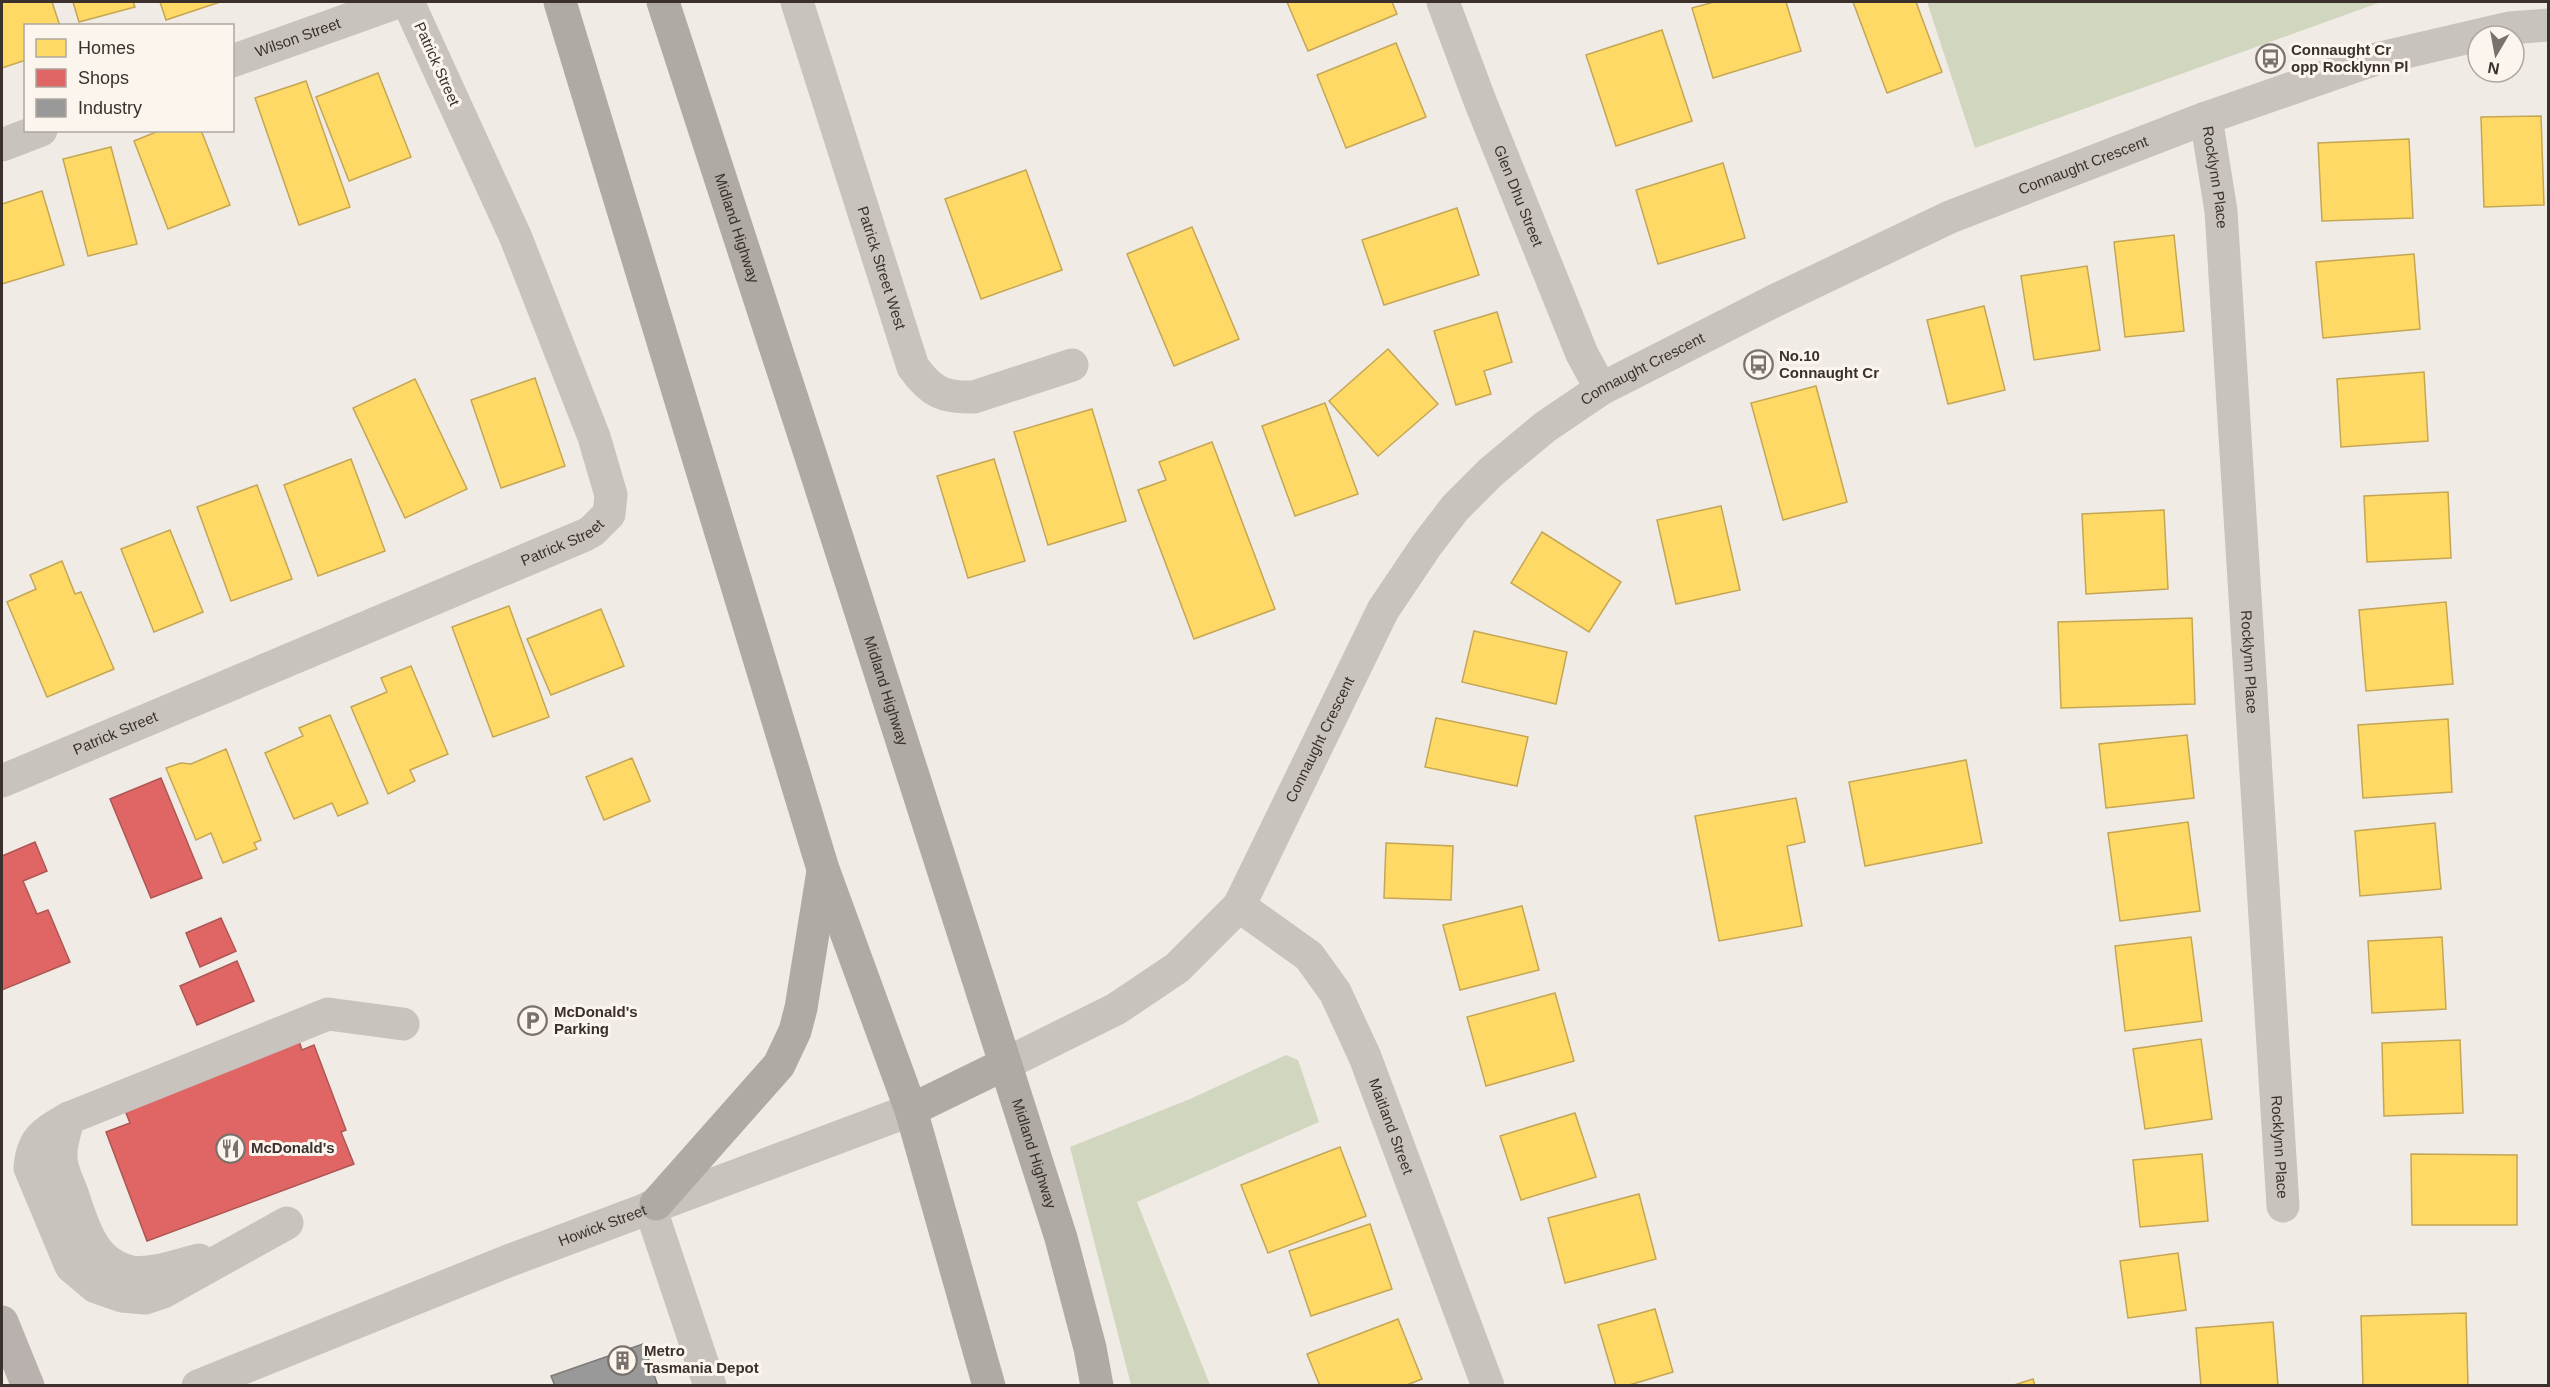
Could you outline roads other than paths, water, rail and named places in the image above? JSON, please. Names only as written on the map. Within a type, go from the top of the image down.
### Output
[{"type":"highway","points":[[560,2],[823,869],[911,1110],[989,1386]]},
{"type":"highway","name":"Midland Highway","points":[[663,2],[814,464],[1061,1238],[1090,1348],[1097,1386]]},
{"type":"highway","points":[[653,1206],[780,1065],[795,1031],[801,1008],[823,869]]},
{"type":"highway","name":"Howick Street","points":[[911,1110],[1005,1064]]},
{"type":"main road","points":[[2,1322],[28,1386]]},
{"type":"street","name":"Wilson Street","points":[[234,60],[398,2]]},
{"type":"street","name":"Patrick Street","points":[[2,781],[585,535],[609,514],[611,495],[594,437],[516,238],[408,2]]},
{"type":"street","name":"Patrick Street West","points":[[797,2],[913,367],[925,383],[941,394],[957,398],[974,397],[1072,365]]},
{"type":"street","name":"Glen Dhu Street","points":[[1443,2],[1480,101],[1578,345],[1601,389]]},
{"type":"street","name":"Connaught Crescent","points":[[1005,1064],[1125,1004],[1177,968],[1239,906],[1383,610],[1426,546],[1455,508],[1491,472],[1545,427],[1601,389],[1774,301],[1950,217],[2206,118],[2376,59],[2516,15],[2548,25]]},
{"type":"street","name":"Rocklynn Place","points":[[2206,118],[2221,211],[2283,1206]]},
{"type":"street","points":[[2,145],[36,132]]},
{"type":"street","name":"Maitland Street","points":[[1239,906],[1309,956],[1335,992],[1365,1057],[1488,1386]]},
{"type":"street","points":[[288,1223],[163,1292],[145,1298],[122,1296],[96,1287],[70,1266],[30,1168],[31,1152],[37,1140],[46,1131],[69,1118],[328,1014],[403,1024]]},
{"type":"street","name":"Howick Street","points":[[198,1386],[508,1261],[911,1110]]},
{"type":"street","points":[[653,1206],[710,1386]]},
{"type":"place","name":"Connaught Cr opp Rocklynn Pl","points":[[2270,59]]},
{"type":"place","name":"No.10 Connaught Cr","points":[[1758,365]]},
{"type":"place","name":"McDonald's Parking","points":[[533,1021]]},
{"type":"place","name":"McDonald's","points":[[230,1148]]},
{"type":"place","name":"Metro Tasmania Depot","points":[[623,1360]]}]
